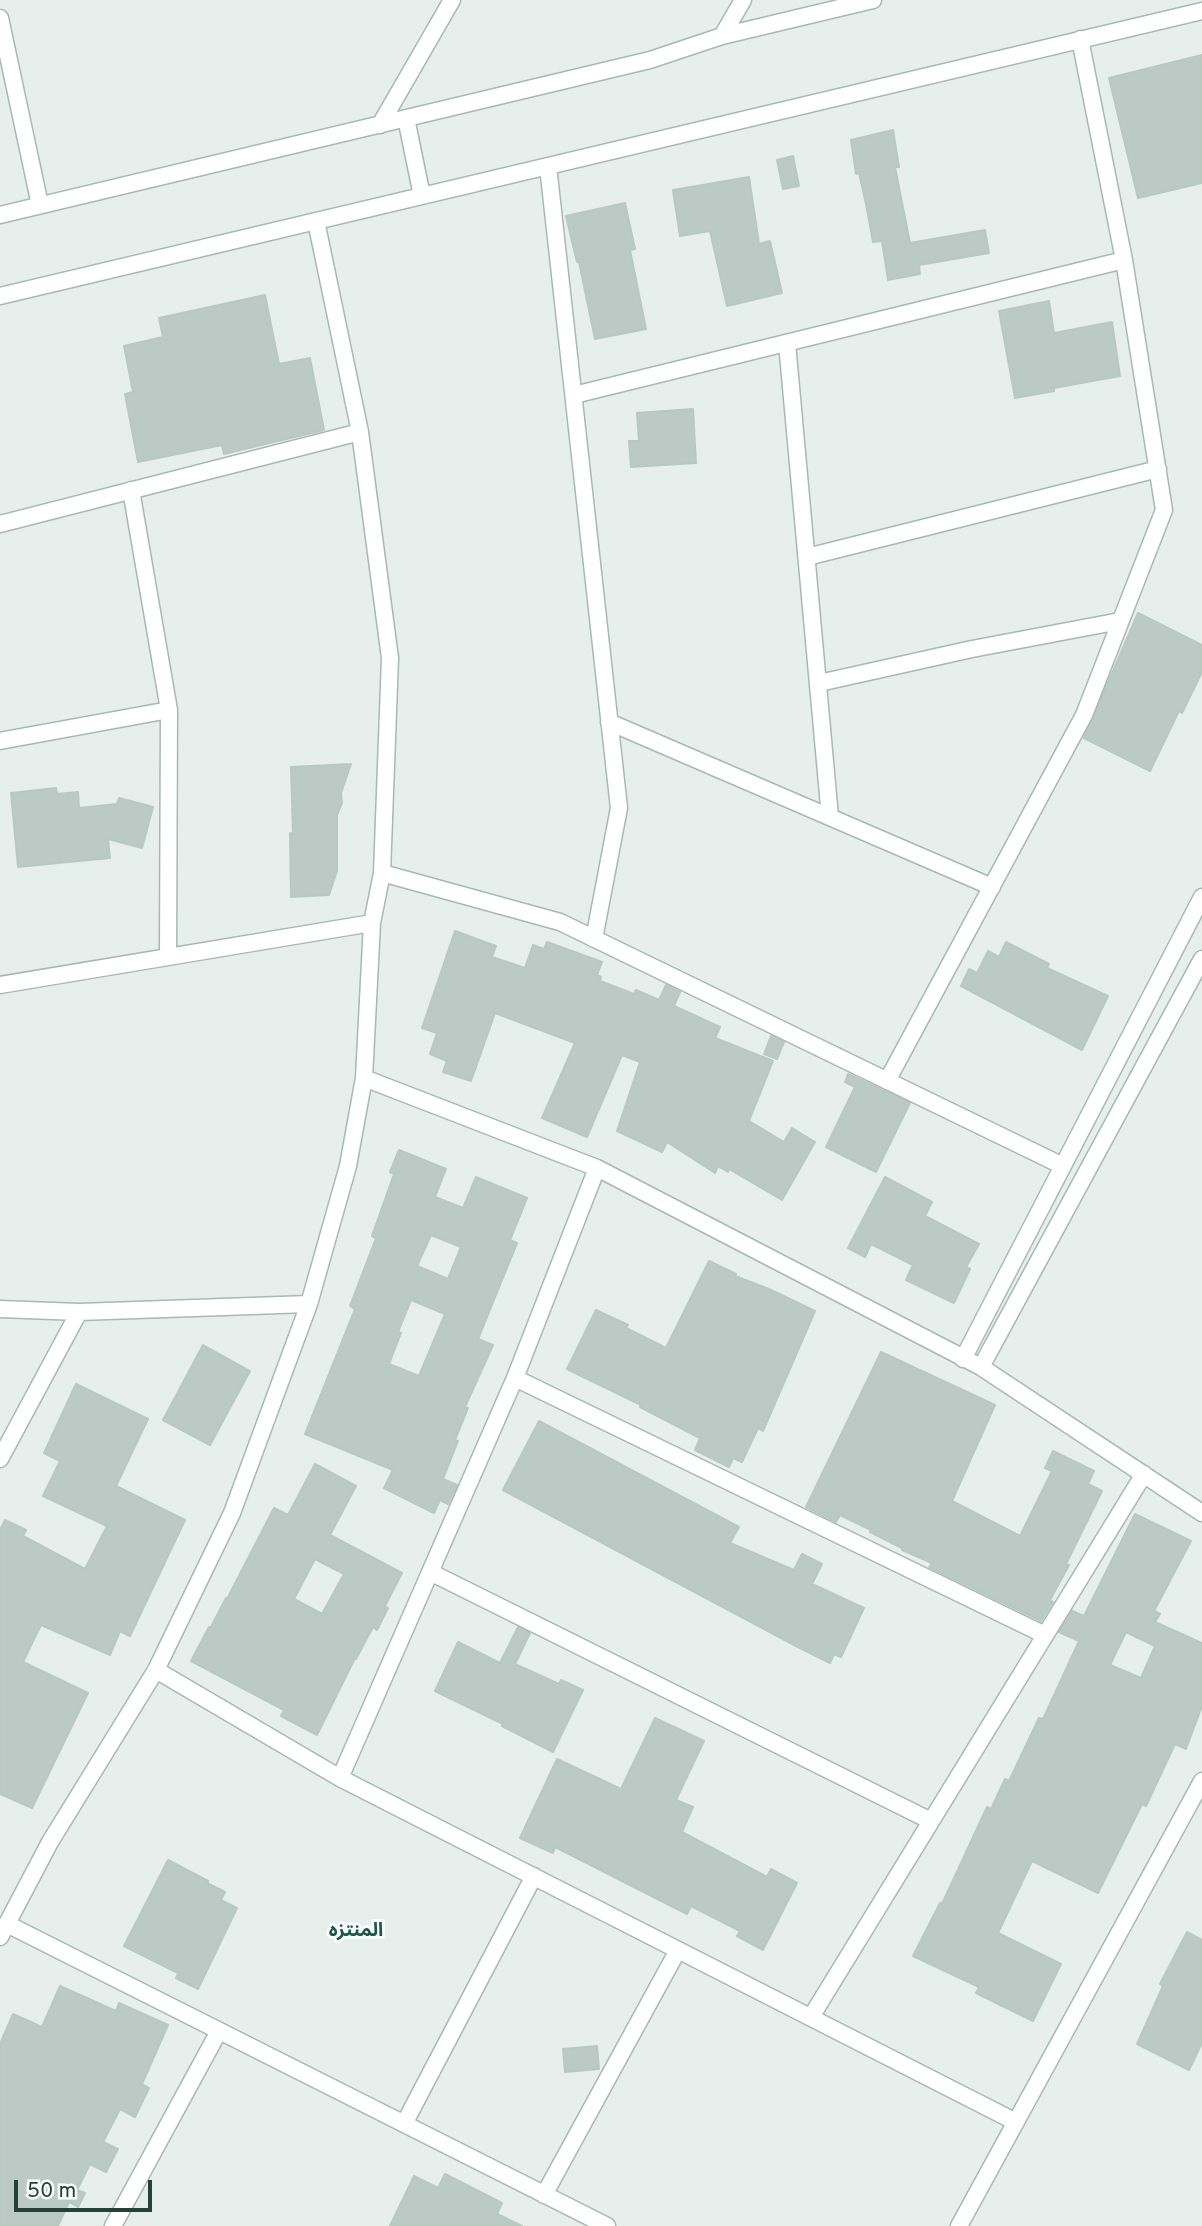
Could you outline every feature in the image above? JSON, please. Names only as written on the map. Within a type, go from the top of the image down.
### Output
[{"type":"street","points":[[380,125],[452,0]]},
{"type":"street","points":[[722,36],[743,0]]},
{"type":"street","points":[[0,215],[650,60],[722,36],[873,0]]},
{"type":"street","points":[[0,296],[1202,11]]},
{"type":"street","points":[[0,18],[40,205]]},
{"type":"street","points":[[887,1081],[1084,715],[1164,510],[1124,260],[1080,40]]},
{"type":"street","points":[[406,118],[422,196]]},
{"type":"street","points":[[548,166],[619,808],[594,939]]},
{"type":"street","points":[[316,221],[360,432],[390,658],[382,873],[372,923],[364,1078],[348,1166],[309,1304],[232,1513],[156,1670],[50,1842],[4,1930],[219,2031],[607,2226]]},
{"type":"street","points":[[573,395],[1124,260]]},
{"type":"street","points":[[787,343],[830,817]]},
{"type":"street","points":[[0,524],[360,432]]},
{"type":"street","points":[[807,557],[1158,469]]},
{"type":"street","points":[[131,490],[169,710],[168,957]]},
{"type":"street","points":[[819,683],[972,649],[1120,621]]},
{"type":"street","points":[[0,741],[169,710]]},
{"type":"street","points":[[609,722],[992,887]]},
{"type":"street","points":[[382,873],[561,922],[1062,1166]]},
{"type":"street","points":[[963,1359],[1202,897]]},
{"type":"street","points":[[0,985],[372,923]]},
{"type":"street","points":[[981,1367],[1202,959]]},
{"type":"street","points":[[364,1078],[597,1168],[981,1367],[1202,1513]]},
{"type":"street","points":[[341,1778],[515,1378],[597,1168]]},
{"type":"street","points":[[0,1309],[79,1312],[309,1304]]},
{"type":"street","points":[[0,1459],[79,1312]]},
{"type":"street","points":[[515,1378],[1045,1635]]},
{"type":"street","points":[[811,2017],[1144,1475]]},
{"type":"street","points":[[430,1572],[931,1821]]},
{"type":"street","points":[[156,1670],[341,1778],[1016,2122]]},
{"type":"street","points":[[959,2226],[1202,1781]]},
{"type":"street","points":[[404,2124],[534,1876]]},
{"type":"street","points":[[544,2195],[678,1950]]},
{"type":"street","points":[[114,2226],[219,2031]]},
{"type":"building","points":[[1202,55],[1202,183],[1138,198],[1109,78]]},
{"type":"building","points":[[893,130],[899,167],[895,167],[910,243],[985,230],[989,253],[919,265],[920,274],[888,280],[882,241],[873,242],[859,173],[856,174],[851,140]]},
{"type":"building","points":[[793,156],[799,186],[783,189],[777,160]]},
{"type":"building","points":[[749,177],[759,244],[770,241],[782,293],[727,306],[710,231],[680,236],[673,190]]},
{"type":"building","points":[[625,203],[635,249],[630,250],[646,329],[595,339],[566,216]]},
{"type":"building","points":[[265,295],[279,364],[310,358],[324,430],[224,454],[222,445],[138,462],[125,394],[133,392],[124,346],[163,337],[159,318]]},
{"type":"building","points":[[1049,301],[1054,333],[1112,322],[1120,376],[1015,398],[999,311]]},
{"type":"building","points":[[693,409],[696,463],[631,467],[629,441],[639,441],[637,413]]},
{"type":"building","points":[[1138,613],[1202,645],[1202,672],[1182,713],[1179,711],[1150,771],[1084,738]]},
{"type":"building","points":[[351,764],[337,815],[337,871],[329,895],[291,897],[291,767]]},
{"type":"building","points":[[56,788],[57,794],[78,792],[79,808],[117,804],[119,798],[153,807],[142,848],[108,839],[110,858],[18,867],[11,793]]},
{"type":"building","points":[[455,931],[496,946],[492,957],[525,968],[533,945],[544,949],[547,942],[602,962],[597,975],[601,977],[600,981],[634,994],[636,990],[659,1000],[666,985],[680,992],[674,1006],[720,1027],[715,1038],[773,1061],[749,1121],[784,1142],[792,1128],[815,1142],[782,1200],[729,1169],[728,1172],[718,1166],[715,1173],[667,1142],[662,1152],[617,1131],[640,1062],[622,1055],[587,1137],[542,1118],[575,1043],[495,1013],[471,1081],[443,1072],[447,1061],[430,1054],[437,1033],[422,1028]]},
{"type":"building","points":[[1006,942],[1049,964],[1047,968],[1108,996],[1082,1050],[961,986],[969,969],[977,973],[988,951],[999,957]]},
{"type":"building","points":[[771,1036],[784,1042],[777,1059],[764,1054]]},
{"type":"building","points":[[848,1074],[910,1103],[876,1172],[826,1147],[855,1087],[845,1082]]},
{"type":"building","points":[[399,1150],[446,1169],[435,1197],[463,1208],[476,1177],[527,1198],[510,1240],[517,1243],[478,1339],[493,1345],[465,1407],[468,1408],[455,1440],[458,1441],[443,1479],[457,1485],[448,1504],[440,1500],[434,1513],[384,1488],[393,1470],[305,1434],[355,1309],[350,1306],[376,1238],[372,1236],[394,1174],[390,1172]],"holes":[[[431,1235],[461,1247],[448,1279],[417,1266]],[[411,1300],[445,1314],[419,1376],[389,1364]]]},
{"type":"building","points":[[885,1177],[932,1202],[925,1216],[979,1244],[966,1267],[970,1269],[954,1303],[906,1280],[913,1265],[871,1244],[865,1257],[848,1248]]},
{"type":"building","points":[[709,1261],[736,1274],[735,1276],[815,1311],[763,1431],[758,1428],[742,1462],[733,1458],[729,1467],[695,1450],[700,1438],[640,1407],[641,1405],[567,1369],[596,1310],[666,1348]]},
{"type":"building","points":[[203,1345],[250,1371],[210,1445],[163,1420]]},
{"type":"building","points":[[881,1352],[995,1405],[952,1501],[1020,1536],[1052,1471],[1045,1468],[1053,1451],[1094,1471],[1088,1484],[1102,1491],[1050,1600],[1053,1602],[1041,1621],[929,1567],[932,1563],[902,1550],[870,1532],[871,1530],[840,1515],[836,1522],[806,1507]]},
{"type":"building","points":[[76,1384],[148,1419],[116,1486],[185,1520],[130,1636],[120,1631],[110,1655],[41,1625],[23,1662],[88,1693],[32,1808],[0,1794],[0,1530],[5,1520],[26,1530],[23,1536],[85,1569],[107,1526],[43,1496],[60,1461],[44,1453]]},
{"type":"building","points":[[539,1421],[739,1527],[730,1543],[794,1570],[802,1554],[822,1564],[812,1584],[864,1608],[841,1657],[834,1654],[830,1663],[503,1490]]},
{"type":"building","points":[[315,1464],[356,1486],[330,1535],[402,1573],[385,1606],[388,1608],[377,1630],[373,1627],[355,1658],[317,1735],[281,1716],[284,1710],[191,1661],[274,1508],[288,1515]],"holes":[[[315,1559],[344,1574],[322,1614],[294,1599]]]},
{"type":"building","points":[[1135,1514],[1191,1541],[1154,1611],[1160,1614],[1155,1622],[1202,1643],[1202,1706],[1186,1749],[1175,1744],[1146,1806],[1142,1804],[1098,1893],[1032,1861],[998,1933],[1061,1964],[1033,2021],[976,1993],[979,1987],[913,1956],[940,1903],[942,1904],[987,1807],[991,1809],[1005,1779],[1009,1781],[1039,1718],[1043,1719],[1079,1641],[1059,1632],[1072,1611],[1084,1616]],"holes":[[[1126,1632],[1155,1646],[1141,1678],[1110,1665]]]},
{"type":"building","points":[[518,1627],[530,1633],[515,1664],[559,1684],[561,1680],[583,1690],[553,1752],[435,1691],[458,1642],[500,1663]]},
{"type":"building","points":[[655,1718],[704,1741],[676,1800],[693,1807],[682,1832],[767,1877],[771,1869],[797,1883],[763,1950],[737,1936],[740,1931],[691,1906],[687,1914],[555,1847],[553,1853],[520,1838],[557,1759],[621,1789]]},
{"type":"building","points":[[168,1860],[225,1892],[221,1900],[237,1908],[198,1989],[176,1978],[178,1973],[124,1946]]},
{"type":"building","points":[[1187,1932],[1202,1940],[1202,2043],[1189,2070],[1137,2044],[1163,1986],[1160,1984]]},
{"type":"building","points":[[60,1986],[116,2011],[119,2003],[168,2025],[142,2084],[149,2088],[135,2117],[120,2109],[103,2142],[118,2149],[106,2172],[90,2164],[77,2190],[85,2193],[78,2207],[69,2202],[58,2226],[0,2226],[0,2044],[13,2014],[42,2027]]},
{"type":"building","points":[[597,2046],[599,2069],[565,2072],[563,2049]]},
{"type":"building","points":[[445,2174],[502,2203],[497,2214],[522,2226],[390,2226],[414,2176],[438,2188]]},
{"type":"district","name":"المنتزه","points":[[356,1932]]}]
